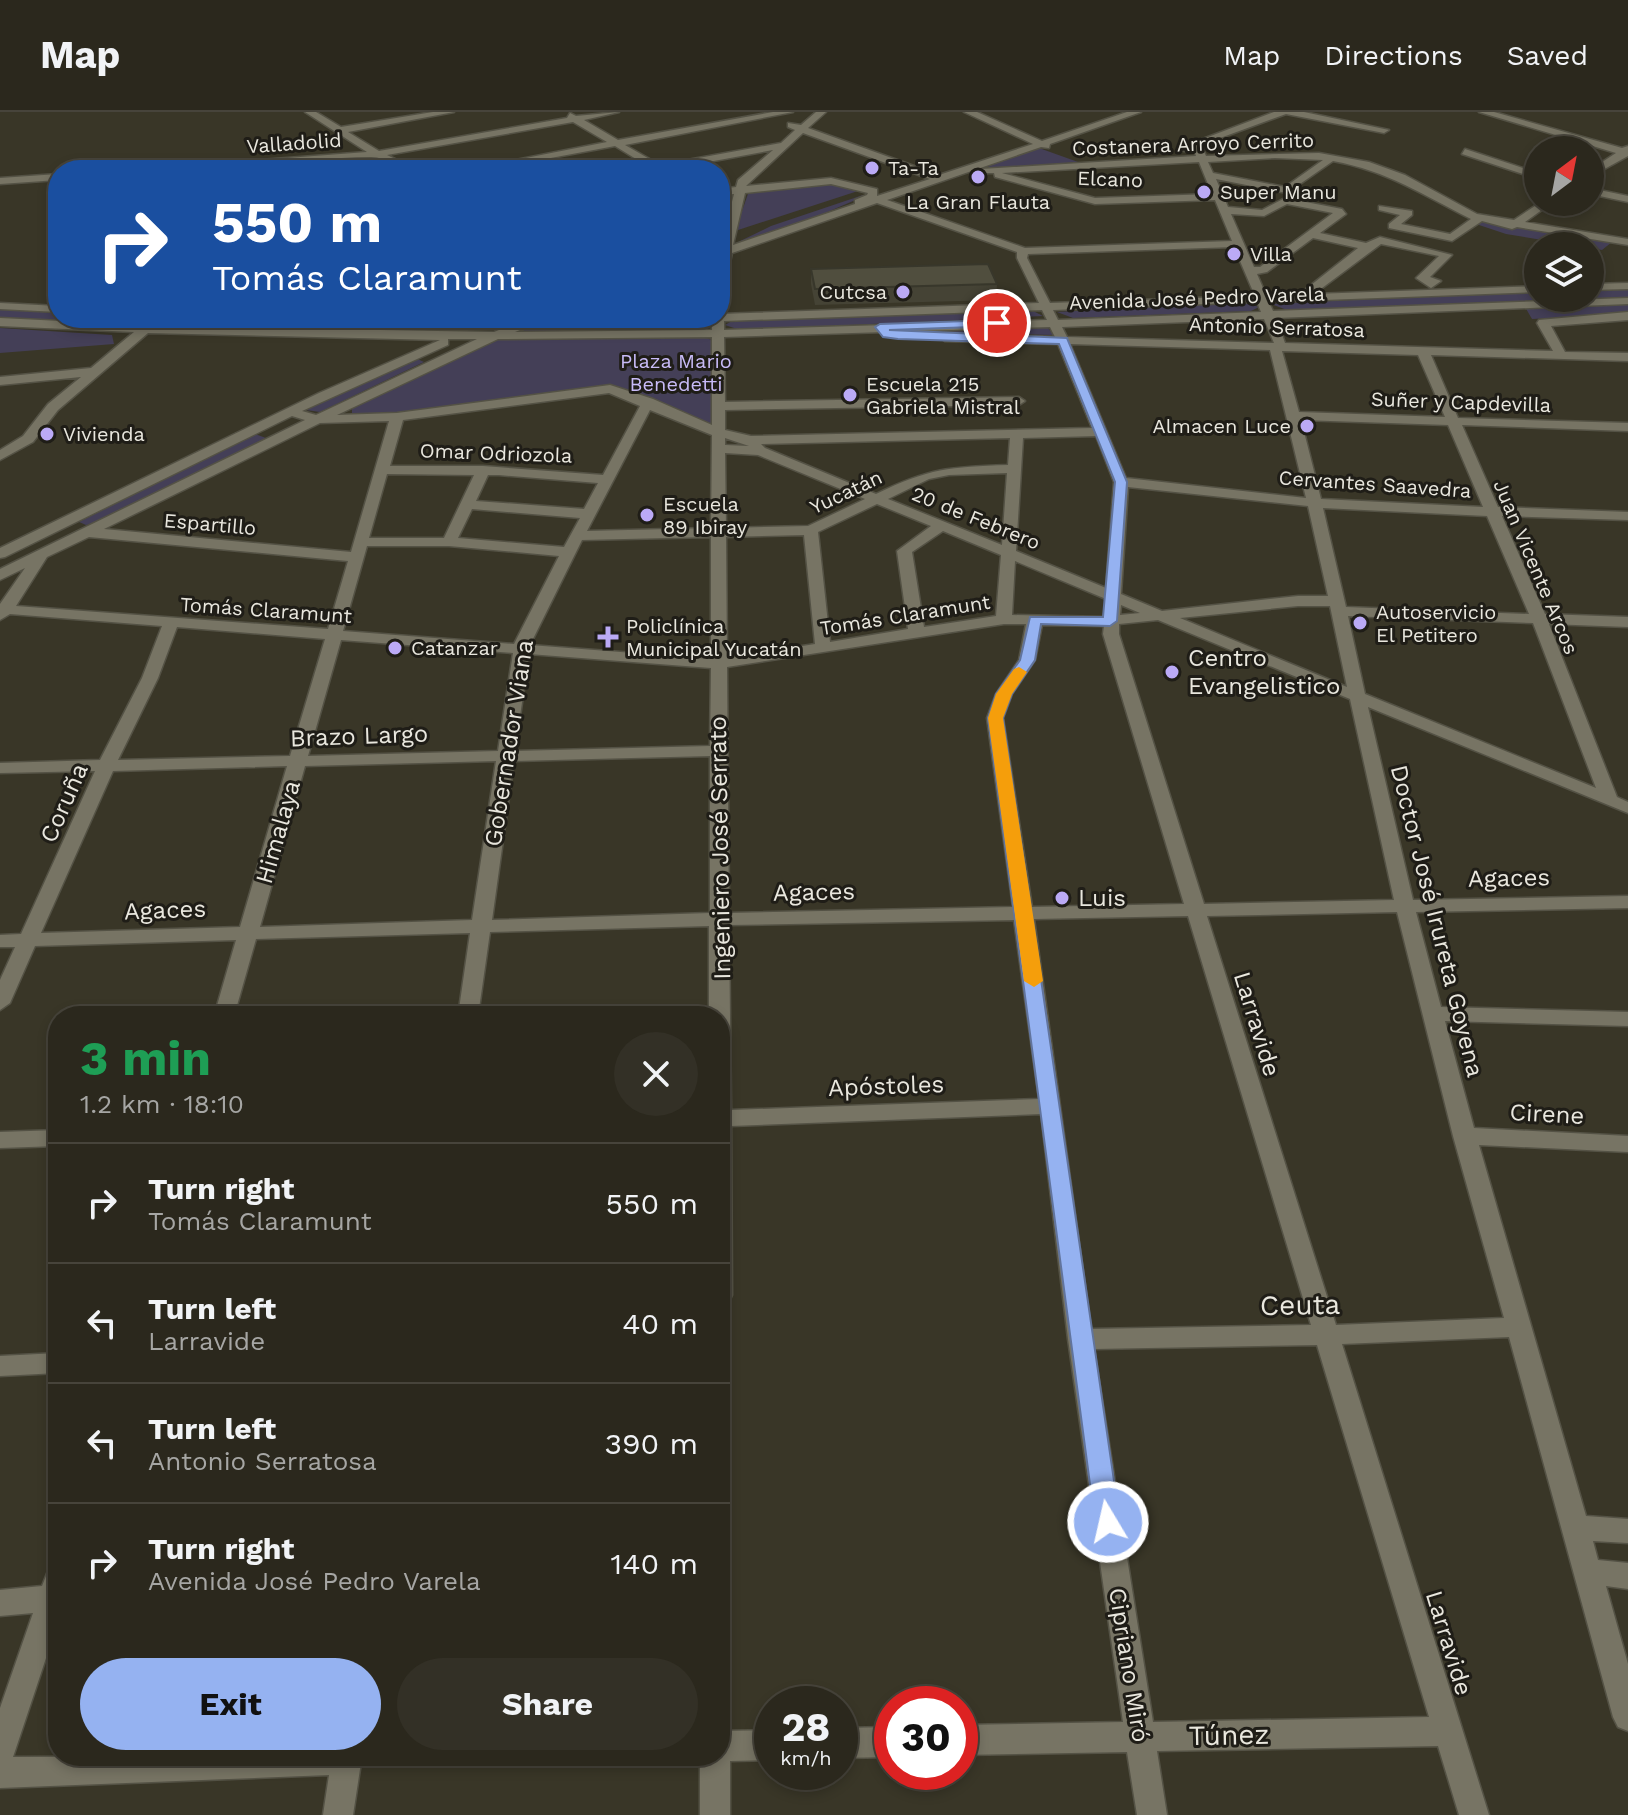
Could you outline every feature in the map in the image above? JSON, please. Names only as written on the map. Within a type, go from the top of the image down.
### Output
[{"type":"street","points":[[310,112],[390,160]]},
{"type":"street","points":[[342,130],[449,112]]},
{"type":"street","points":[[563,112],[640,160]]},
{"type":"street","name":"Valladolid","points":[[307,160],[377,154],[614,112]]},
{"type":"street","points":[[524,160],[769,113],[788,112]]},
{"type":"street","points":[[730,223],[747,177],[821,112]]},
{"type":"street","points":[[969,112],[1089,165]]},
{"type":"street","points":[[730,243],[1105,112]]},
{"type":"street","points":[[1113,112],[1130,114]]},
{"type":"street","points":[[1202,159],[1283,112]]},
{"type":"street","points":[[1290,112],[1384,130]]},
{"type":"street","points":[[1484,112],[1627,151]]},
{"type":"street","points":[[769,113],[801,129],[940,179]]},
{"type":"street","points":[[730,243],[824,218],[875,193],[896,193],[979,169],[1130,114]]},
{"type":"street","points":[[331,125],[345,144],[371,160]]},
{"type":"street","points":[[702,160],[783,145]]},
{"type":"street","points":[[1604,165],[1627,151]]},
{"type":"street","points":[[1465,152],[1524,171]]},
{"type":"street","name":"Costanera Arroyo Cerrito","points":[[979,169],[1288,154],[1332,158],[1377,167],[1411,187],[1480,218],[1512,226],[1628,242]]},
{"type":"street","points":[[1146,162],[1202,159],[1287,190],[1332,158]]},
{"type":"street","name":"Doctor José Irureta Goyena","points":[[1202,159],[1280,342],[1278,347],[1292,416],[1340,606],[1355,696],[1405,905],[1464,1136],[1521,1327],[1628,1717]]},
{"type":"street","name":"Elcano","points":[[956,162],[1095,201],[1222,203],[1264,213],[1285,201],[1342,212],[1313,235]]},
{"type":"street","points":[[0,181],[48,178]]},
{"type":"street","points":[[730,194],[831,181],[875,193],[1023,251],[1239,244]]},
{"type":"street","points":[[1604,194],[1628,199]]},
{"type":"street","points":[[1396,198],[1383,208],[1408,213],[1393,225],[1396,228],[1452,238],[1480,218]]},
{"type":"street","points":[[1512,226],[1527,216]]},
{"type":"street","points":[[1251,271],[1263,270],[1313,235],[1367,247]]},
{"type":"street","points":[[1314,288],[1304,281],[1319,271],[1333,274],[1380,240],[1447,255],[1422,278],[1435,281],[1431,285]]},
{"type":"street","name":"Larravide","points":[[1023,251],[1022,258],[1054,323],[1121,482],[1110,621],[1194,910],[1474,1815]]},
{"type":"street","points":[[1604,287],[1628,286]]},
{"type":"street","name":"Avenida José Pedro Varela","points":[[95,328],[369,338],[717,333],[1054,323],[1524,290]]},
{"type":"street","name":"Avenida José Pedro Varela","points":[[1265,306],[1628,301]]},
{"type":"street","points":[[0,306],[48,308]]},
{"type":"street","points":[[1562,356],[1543,323],[1628,316]]},
{"type":"street","name":"Avenida José Pedro Varela","points":[[730,318],[1054,323]]},
{"type":"street","name":"Avenida José Pedro Varela","points":[[0,322],[48,325]]},
{"type":"street","name":"Antonio Serratosa","points":[[880,327],[886,334],[898,336],[1054,323],[1278,347],[1628,357]]},
{"type":"street","points":[[0,456],[28,439],[53,407],[146,328]]},
{"type":"street","points":[[0,554],[291,412],[476,328]]},
{"type":"street","points":[[0,575],[314,419],[513,328]]},
{"type":"street","name":"Ingeniero José Serrato","points":[[718,328],[721,449],[718,664],[721,1006]]},
{"type":"street","points":[[369,338],[434,362]]},
{"type":"street","name":"Juan Vicente Arcos","points":[[1423,351],[1539,619],[1609,800]]},
{"type":"street","points":[[0,381],[92,372]]},
{"type":"street","name":"20 de Febrero","points":[[291,412],[314,419],[397,417],[601,389],[622,392],[1628,808]]},
{"type":"street","points":[[718,406],[1019,401]]},
{"type":"street","name":"Gobernador Viana","points":[[470,1006],[523,638],[648,402]]},
{"type":"street","name":"Suñer y Capdevilla","points":[[1292,416],[1628,427]]},
{"type":"street","name":"Himalaya","points":[[227,1006],[397,417]]},
{"type":"street","points":[[257,429],[280,436]]},
{"type":"street","points":[[721,449],[1017,433],[1102,432]]},
{"type":"street","points":[[1004,619],[1012,469],[1017,433]]},
{"type":"street","name":"Yucatán","points":[[823,649],[811,530],[936,473],[1012,469]]},
{"type":"street","name":"Omar Odriozola","points":[[383,470],[483,470],[607,479]]},
{"type":"street","points":[[449,542],[483,470]]},
{"type":"street","name":"Cervantes Saavedra","points":[[1121,482],[1313,504],[1628,516]]},
{"type":"street","points":[[466,504],[588,514]]},
{"type":"street","name":"Espartillo","points":[[61,524],[86,533],[360,550],[449,542],[568,552]]},
{"type":"street","points":[[917,634],[904,551],[941,526]]},
{"type":"street","points":[[578,536],[811,530]]},
{"type":"street","points":[[19,545],[43,554]]},
{"type":"street","points":[[2,612],[43,554]]},
{"type":"street","name":"Tomás Claramunt","points":[[2,612],[718,664],[1004,619],[1110,621],[1298,601],[1539,619],[1628,622]]},
{"type":"street","name":"Cipriano Miró","points":[[1035,620],[1027,660],[1004,694],[995,718],[1025,914],[1080,1339],[1152,1815]]},
{"type":"street","name":"Coruña","points":[[0,1003],[150,678],[171,622]]},
{"type":"street","name":"Brazo Largo","points":[[0,768],[720,751]]},
{"type":"street","name":"Agaces","points":[[0,941],[482,929],[721,919],[1628,902]]},
{"type":"street","points":[[1433,1014],[1628,1019]]},
{"type":"street","name":"Apóstoles","points":[[730,1118],[1051,1106]]},
{"type":"street","name":"Cirene","points":[[1464,1136],[1628,1144]]},
{"type":"street","points":[[0,1140],[48,1138]]},
{"type":"street","name":"Ceuta","points":[[1080,1339],[1326,1335],[1521,1327]]},
{"type":"street","points":[[0,1366],[48,1364]]},
{"type":"street","points":[[1575,1528],[1628,1531]]},
{"type":"street","points":[[1588,1571],[1628,1576]]},
{"type":"street","points":[[0,1603],[48,1591]]},
{"type":"street","points":[[0,1752],[48,1610]]},
{"type":"street","name":"Túnez","points":[[978,1740],[1449,1731]]},
{"type":"street","points":[[730,1746],[754,1745]]},
{"type":"street","points":[[0,1773],[162,1766]]},
{"type":"street","points":[[338,1815],[346,1766]]},
{"type":"street","points":[[715,1766],[715,1815]]},
{"type":"green space","points":[[1039,148],[1078,162],[993,169],[987,166]]},
{"type":"green space","points":[[831,183],[861,190],[735,231],[749,191]]},
{"type":"green space","points":[[867,195],[802,223],[732,245],[771,226]]},
{"type":"green space","points":[[1481,220],[1552,232],[1524,232],[1524,237],[1476,224]]},
{"type":"green space","points":[[1628,288],[1628,297],[1604,298],[1604,289]]},
{"type":"green space","points":[[1524,292],[1524,301],[1287,310],[1271,304]]},
{"type":"green space","points":[[1244,302],[1259,307],[1251,311],[1073,318],[1057,312]]},
{"type":"green space","points":[[1628,303],[1628,314],[1532,319],[1528,312],[1604,312],[1604,304]]},
{"type":"green space","points":[[0,309],[48,311],[48,321],[0,319]]},
{"type":"green space","points":[[1029,309],[1043,316],[740,330],[730,327],[732,321]]},
{"type":"green space","points":[[1046,326],[1054,335],[889,332]]},
{"type":"green space","points":[[0,328],[112,335],[114,344],[0,353]]},
{"type":"green space","points":[[244,328],[467,328],[450,335]]},
{"type":"green space","points":[[524,328],[708,328],[703,331],[511,333]]},
{"type":"green space","name":"Plaza Mario Benedetti","points":[[701,337],[713,340],[711,424],[608,387],[423,413],[352,414],[352,407],[495,340]]},
{"type":"green space","points":[[415,358],[424,362],[320,412],[306,410]]},
{"type":"green space","points":[[255,434],[266,438],[97,523],[86,525],[79,522]]},
{"type":"building","points":[[988,264],[997,284],[815,289],[811,269]]},
{"type":"slow traffic","points":[[1019,672],[1004,694],[995,718],[1034,981]]},
{"type":"place","name":"Ta-Ta","points":[[872,168]]},
{"type":"place","name":"La Gran Flauta","points":[[978,177]]},
{"type":"place","name":"Super Manu","points":[[1204,192]]},
{"type":"place","name":"Villa","points":[[1234,254]]},
{"type":"place","name":"Cutcsa","points":[[903,292]]},
{"type":"place","name":"Escuela 215 Gabriela Mistral","points":[[850,395]]},
{"type":"place","name":"Almacen Luce","points":[[1307,426]]},
{"type":"place","name":"Vivienda","points":[[47,434]]},
{"type":"place","name":"Escuela 89 Ibiray","points":[[647,515]]},
{"type":"place","name":"Autoservicio El Petitero","points":[[1360,623]]},
{"type":"place","name":"Policlínica Municipal Yucatán","points":[[608,637]]},
{"type":"place","name":"Catanzar","points":[[395,648]]},
{"type":"place","name":"Centro Evangelistico","points":[[1172,672]]},
{"type":"place","name":"Luis","points":[[1062,898]]},
{"type":"route","points":[[997,323],[880,327],[886,334],[898,336],[1063,341],[1121,482],[1110,621],[1035,620],[1033,643],[1027,660],[1004,694],[995,718],[1025,914],[1080,1339],[1108,1522]]}]
